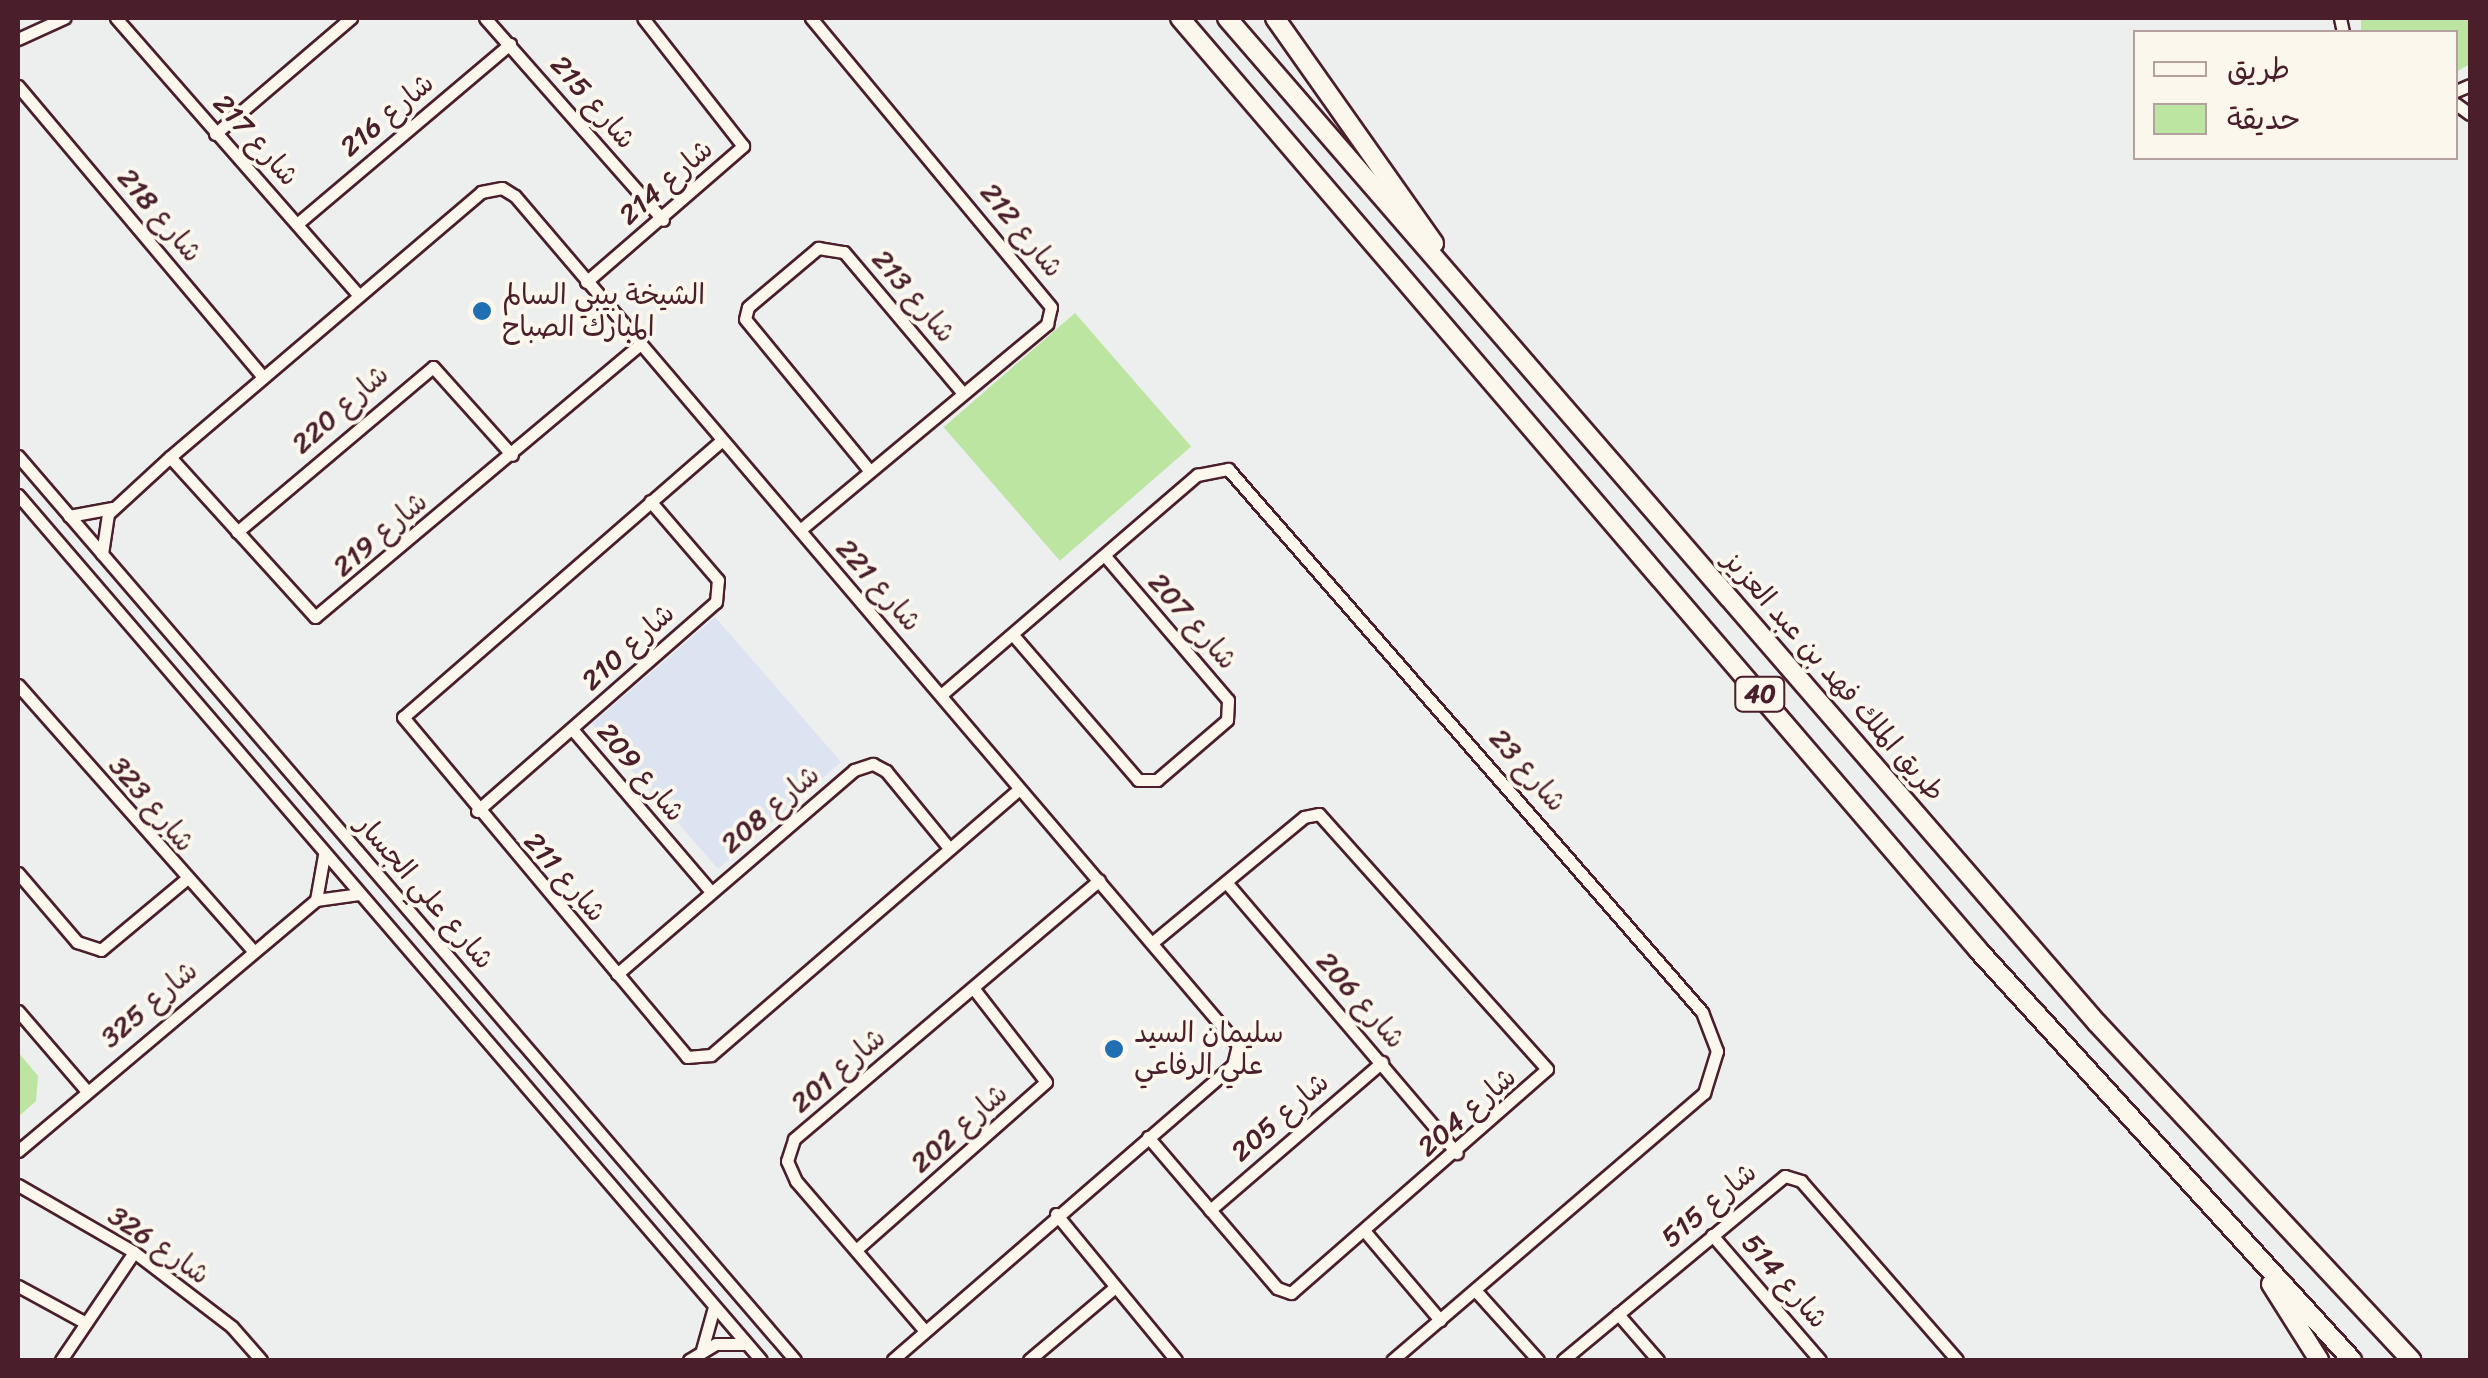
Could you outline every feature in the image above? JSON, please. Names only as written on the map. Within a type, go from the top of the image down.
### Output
[{"type":"highway","name":"40","points":[[1180,18],[1979,951],[2265,1270],[2352,1360]]},
{"type":"highway","name":"طريق الملك فهد بن عبد العزيز","points":[[1227,18],[2098,1023],[2412,1360]]},
{"type":"highway","points":[[1275,18],[1384,164],[1464,290]]},
{"type":"highway","points":[[2265,1270],[2319,1360]]},
{"type":"street","points":[[18,39],[64,18]]},
{"type":"street","name":"شارع 217","points":[[116,18],[359,296]]},
{"type":"street","points":[[215,134],[351,18]]},
{"type":"street","name":"شارع 215","points":[[486,18],[663,220]]},
{"type":"street","name":"شارع 214","points":[[586,282],[663,220],[743,146],[643,18]]},
{"type":"street","name":"شارع 212","points":[[800,530],[1046,324],[1051,306],[811,18]]},
{"type":"street","name":"شارع 216","points":[[297,224],[510,44]]},
{"type":"street","name":"شارع 218","points":[[18,86],[264,377]]},
{"type":"street","name":"شارع 221","points":[[112,508],[359,296],[495,187],[515,196],[1238,1044],[1233,1065],[1056,1214],[893,1360]]},
{"type":"street","name":"شارع 213","points":[[869,470],[745,319],[748,307],[818,248],[844,252],[962,392]]},
{"type":"street","name":"شارع 219","points":[[170,457],[308,614],[323,615],[639,345]]},
{"type":"street","name":"شارع 220","points":[[237,532],[433,367],[512,455]]},
{"type":"street","name":"شارع 211","points":[[720,441],[403,717],[477,811],[617,974],[698,1061],[1019,789]]},
{"type":"street","name":"شارع علي الجسار","points":[[18,456],[795,1360]]},
{"type":"street","name":"شارع 23","points":[[941,695],[1197,475],[1228,469],[1242,478],[1714,1032],[1718,1065],[1704,1093],[1393,1360]]},
{"type":"street","name":"شارع علي الجسار","points":[[18,496],[760,1360]]},
{"type":"street","name":"شارع 210","points":[[477,811],[721,593],[650,501]]},
{"type":"street","points":[[69,516],[112,508]]},
{"type":"street","points":[[102,554],[102,528],[112,508]]},
{"type":"street","name":"شارع 207","points":[[1013,635],[1138,780],[1157,780],[1227,720],[1228,700],[1105,556]]},
{"type":"street","name":"شارع 323","points":[[18,685],[184,880],[253,951]]},
{"type":"street","points":[[217,728],[237,711]]},
{"type":"street","name":"شارع 209","points":[[572,729],[711,892]]},
{"type":"street","points":[[232,746],[253,730]]},
{"type":"street","name":"شارع 208","points":[[617,974],[854,770],[873,764],[948,848]]},
{"type":"street","name":"شارع 204","points":[[1148,1137],[1277,1288],[1291,1292],[1367,1234],[1542,1079],[1542,1056],[1329,818],[1304,817],[1153,942]]},
{"type":"street","points":[[323,851],[316,900],[359,894]]},
{"type":"street","points":[[18,873],[77,942],[101,950],[184,880]]},
{"type":"street","name":"شارع 201","points":[[925,1332],[796,1181],[788,1161],[794,1139],[1099,880]]},
{"type":"street","name":"شارع 206","points":[[1226,882],[1457,1153]]},
{"type":"street","name":"شارع 325","points":[[18,1152],[85,1089],[316,900]]},
{"type":"street","name":"شارع 202","points":[[856,1248],[1046,1082],[973,988]]},
{"type":"street","points":[[18,1011],[85,1089]]},
{"type":"street","name":"شارع 205","points":[[1210,1210],[1382,1062]]},
{"type":"street","points":[[612,1188],[633,1172]]},
{"type":"street","name":"شارع 515","points":[[1563,1360],[1770,1184],[1785,1176],[1801,1181],[1957,1360]]},
{"type":"street","name":"شارع 326","points":[[18,1185],[134,1252],[232,1328],[261,1360]]},
{"type":"street","points":[[1056,1214],[1176,1360]]},
{"type":"street","points":[[651,1234],[671,1216]]},
{"type":"street","points":[[1367,1234],[1440,1320]]},
{"type":"street","name":"شارع 514","points":[[1712,1234],[1820,1360]]},
{"type":"street","points":[[62,1360],[134,1252]]},
{"type":"street","points":[[18,1286],[86,1323]]},
{"type":"street","points":[[1029,1360],[1114,1288]]},
{"type":"street","points":[[1475,1290],[1538,1360]]},
{"type":"street","points":[[702,1350],[714,1307]]},
{"type":"street","points":[[1618,1314],[1658,1360]]},
{"type":"street","points":[[689,1360],[702,1350],[746,1344]]},
{"type":"shaded area","points":[[715,617],[841,762],[718,869],[592,724]]},
{"type":"green space","points":[[2361,18],[2470,18],[2470,64],[2458,71],[2458,30],[2361,30]]},
{"type":"green space","points":[[1075,313],[1191,447],[1060,561],[944,427]]},
{"type":"green space","points":[[18,1052],[38,1076],[36,1101],[18,1117]]},
{"type":"place","name":"الشيخة بيبي السالم المبارك الصباح","points":[[482,311]]},
{"type":"place","name":"سليمان السيد علي الرفاعي","points":[[1114,1049]]}]
